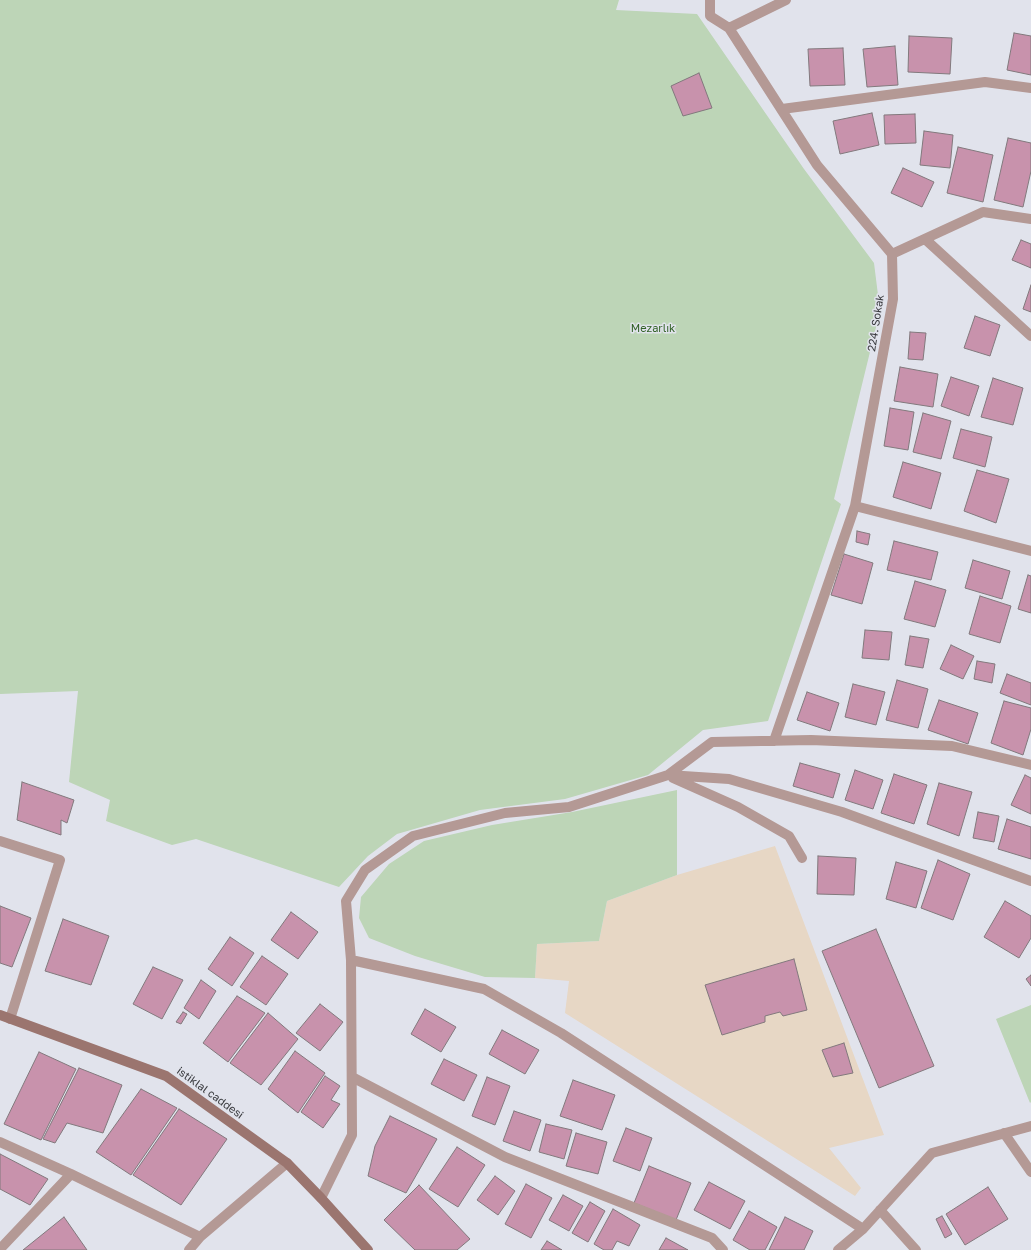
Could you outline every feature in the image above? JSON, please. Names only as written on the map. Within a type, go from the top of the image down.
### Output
[{"type":"main road","name":"istiklal caddesi","points":[[5,1017],[166,1076],[287,1163],[368,1250]]},
{"type":"street","points":[[710,0],[710,16],[729,28],[817,165],[892,254],[983,212],[1031,219]]},
{"type":"street","points":[[729,28],[786,0]]},
{"type":"street","points":[[782,109],[985,82],[1031,88]]},
{"type":"street","points":[[925,239],[1031,336]]},
{"type":"street","name":"224. Sokak","points":[[774,741],[855,506],[893,299],[892,254]]},
{"type":"street","points":[[855,506],[1031,551]]},
{"type":"street","points":[[321,1198],[352,1135],[351,960],[346,901],[365,870],[413,836],[505,812],[569,807],[668,775],[712,742],[811,740],[952,746],[1031,765]]},
{"type":"street","points":[[668,775],[738,807],[789,836],[802,858]]},
{"type":"street","points":[[668,775],[729,779],[842,812],[1031,881]]},
{"type":"street","points":[[0,840],[60,860],[5,1017]]},
{"type":"street","points":[[351,960],[484,989],[560,1033],[863,1229]]},
{"type":"street","points":[[352,1077],[505,1158],[712,1238],[723,1250]]},
{"type":"street","points":[[838,1250],[863,1229],[932,1153],[1031,1126]]},
{"type":"street","points":[[1004,1133],[1031,1172]]},
{"type":"street","points":[[0,1142],[72,1174],[200,1237]]},
{"type":"street","points":[[189,1250],[200,1237],[287,1163]]},
{"type":"street","points":[[0,1249],[72,1174]]},
{"type":"street","points":[[880,1210],[916,1250]]},
{"type":"shaded area","points":[[775,846],[884,1135],[829,1148],[861,1188],[855,1196],[565,1013],[569,981],[535,978],[537,944],[599,941],[607,901],[677,875]]},
{"type":"green space","name":"Mezarlık","points":[[0,0],[619,0],[616,10],[697,14],[804,169],[874,263],[880,311],[834,499],[841,504],[768,721],[703,730],[648,775],[565,799],[480,810],[397,834],[368,856],[339,887],[196,839],[172,845],[106,821],[110,800],[69,782],[78,691],[0,694]]},
{"type":"green space","points":[[677,790],[677,875],[607,901],[599,941],[537,944],[535,978],[485,977],[415,956],[369,938],[359,918],[361,897],[389,864],[424,841],[492,825],[572,812]]},
{"type":"green space","points":[[1031,1005],[1031,1102],[1030,1103],[996,1019]]},
{"type":"building","points":[[1014,33],[1031,36],[1031,75],[1007,70]]},
{"type":"building","points":[[909,36],[952,38],[950,74],[908,72]]},
{"type":"building","points":[[895,46],[898,85],[867,87],[863,49]]},
{"type":"building","points":[[843,48],[845,85],[810,86],[808,49]]},
{"type":"building","points":[[699,73],[712,108],[683,116],[671,86]]},
{"type":"building","points":[[872,113],[879,145],[840,154],[833,121]]},
{"type":"building","points":[[915,114],[916,143],[885,144],[884,115]]},
{"type":"building","points":[[924,131],[953,135],[950,168],[920,165]]},
{"type":"building","points":[[1008,138],[1031,143],[1031,171],[1023,207],[994,200]]},
{"type":"building","points":[[958,147],[993,155],[983,202],[947,193]]},
{"type":"building","points":[[903,168],[934,182],[922,207],[891,193]]},
{"type":"building","points":[[1021,240],[1031,244],[1031,268],[1012,260]]},
{"type":"building","points":[[1031,285],[1031,312],[1023,309]]},
{"type":"building","points":[[975,316],[1000,325],[990,356],[964,348]]},
{"type":"building","points":[[910,332],[926,333],[923,360],[908,359]]},
{"type":"building","points":[[900,367],[938,374],[933,407],[894,401]]},
{"type":"building","points":[[951,377],[979,386],[969,416],[941,406]]},
{"type":"building","points":[[993,378],[1023,388],[1013,425],[981,417]]},
{"type":"building","points":[[890,408],[914,412],[908,450],[884,446]]},
{"type":"building","points":[[923,413],[951,421],[941,459],[913,452]]},
{"type":"building","points":[[961,429],[992,437],[985,467],[953,458]]},
{"type":"building","points":[[903,462],[941,473],[931,509],[893,497]]},
{"type":"building","points":[[977,470],[1009,479],[996,523],[964,511]]},
{"type":"building","points":[[857,531],[870,534],[868,545],[856,542]]},
{"type":"building","points":[[894,541],[938,552],[931,580],[887,570]]},
{"type":"building","points":[[844,554],[873,563],[862,604],[831,595]]},
{"type":"building","points":[[973,560],[1010,571],[1002,599],[965,588]]},
{"type":"building","points":[[1028,575],[1031,576],[1031,613],[1018,609]]},
{"type":"building","points":[[915,581],[946,590],[935,627],[904,619]]},
{"type":"building","points":[[980,596],[1011,606],[1000,643],[969,634]]},
{"type":"building","points":[[865,630],[892,632],[889,660],[862,658]]},
{"type":"building","points":[[910,636],[929,639],[923,668],[905,665]]},
{"type":"building","points":[[951,645],[974,656],[963,679],[940,669]]},
{"type":"building","points":[[977,661],[995,664],[992,683],[974,679]]},
{"type":"building","points":[[1007,674],[1031,683],[1031,705],[1000,693]]},
{"type":"building","points":[[897,680],[928,689],[918,728],[886,720]]},
{"type":"building","points":[[853,684],[885,692],[876,725],[845,717]]},
{"type":"building","points":[[807,692],[839,703],[830,731],[797,720]]},
{"type":"building","points":[[939,700],[978,713],[968,744],[928,730]]},
{"type":"building","points":[[1004,701],[1031,708],[1031,729],[1023,755],[991,743]]},
{"type":"building","points":[[800,763],[840,774],[833,798],[793,786]]},
{"type":"building","points":[[855,770],[883,780],[873,809],[845,800]]},
{"type":"building","points":[[894,774],[927,785],[914,824],[881,813]]},
{"type":"building","points":[[1025,775],[1031,778],[1031,814],[1011,805]]},
{"type":"building","points":[[22,782],[74,800],[67,823],[61,820],[61,835],[17,820]]},
{"type":"building","points":[[939,783],[972,792],[959,836],[927,824]]},
{"type":"building","points":[[978,812],[999,816],[994,842],[973,838]]},
{"type":"building","points":[[1007,819],[1031,827],[1031,859],[998,849]]},
{"type":"building","points":[[818,856],[856,858],[854,895],[817,894]]},
{"type":"building","points":[[938,860],[970,874],[953,920],[921,908]]},
{"type":"building","points":[[896,862],[927,871],[916,908],[886,899]]},
{"type":"building","points":[[1005,901],[1031,916],[1031,938],[1019,958],[984,937]]},
{"type":"building","points":[[0,906],[31,918],[12,967],[0,963]]},
{"type":"building","points":[[291,912],[318,932],[298,959],[271,940]]},
{"type":"building","points":[[63,919],[109,936],[91,985],[45,971]]},
{"type":"building","points":[[876,929],[934,1066],[879,1088],[822,951]]},
{"type":"building","points":[[230,937],[254,953],[232,986],[208,969]]},
{"type":"building","points":[[262,956],[288,974],[266,1005],[240,987]]},
{"type":"building","points":[[794,959],[807,1010],[783,1016],[780,1012],[765,1016],[765,1022],[722,1035],[705,985]]},
{"type":"building","points":[[153,967],[183,980],[162,1019],[133,1004]]},
{"type":"building","points":[[1031,975],[1031,986],[1026,979]]},
{"type":"building","points":[[201,980],[216,991],[199,1019],[184,1008]]},
{"type":"building","points":[[237,996],[265,1013],[228,1062],[203,1043]]},
{"type":"building","points":[[320,1004],[343,1022],[320,1051],[296,1033]]},
{"type":"building","points":[[425,1009],[456,1027],[441,1052],[411,1034]]},
{"type":"building","points":[[183,1012],[187,1014],[181,1024],[176,1022]]},
{"type":"building","points":[[268,1013],[298,1039],[261,1085],[230,1063]]},
{"type":"building","points":[[502,1030],[539,1050],[525,1074],[489,1054]]},
{"type":"building","points":[[844,1043],[853,1073],[833,1077],[822,1050]]},
{"type":"building","points":[[295,1051],[325,1073],[298,1113],[268,1089]]},
{"type":"building","points":[[39,1052],[76,1069],[41,1140],[4,1124]]},
{"type":"building","points":[[444,1059],[477,1075],[464,1101],[431,1084]]},
{"type":"building","points":[[79,1068],[122,1085],[103,1133],[67,1123],[55,1143],[43,1139]]},
{"type":"building","points":[[325,1076],[340,1086],[331,1100],[340,1104],[323,1128],[301,1112]]},
{"type":"building","points":[[487,1077],[510,1086],[495,1125],[472,1116]]},
{"type":"building","points":[[573,1080],[615,1095],[602,1130],[560,1116]]},
{"type":"building","points":[[141,1089],[177,1108],[131,1175],[96,1152]]},
{"type":"building","points":[[179,1109],[227,1139],[181,1205],[133,1175]]},
{"type":"building","points":[[514,1111],[541,1120],[530,1151],[503,1141]]},
{"type":"building","points":[[390,1116],[437,1139],[406,1193],[368,1176],[375,1146]]},
{"type":"building","points":[[546,1124],[572,1130],[564,1159],[539,1152]]},
{"type":"building","points":[[626,1128],[652,1138],[640,1171],[613,1161]]},
{"type":"building","points":[[576,1133],[607,1142],[598,1174],[566,1166]]},
{"type":"building","points":[[457,1147],[485,1165],[458,1207],[429,1189]]},
{"type":"building","points":[[0,1154],[48,1179],[30,1205],[0,1189]]},
{"type":"building","points":[[649,1166],[691,1183],[676,1220],[634,1203]]},
{"type":"building","points":[[495,1176],[515,1191],[498,1215],[477,1200]]},
{"type":"building","points":[[709,1182],[745,1201],[730,1229],[694,1210]]},
{"type":"building","points":[[526,1184],[552,1198],[531,1238],[505,1224]]},
{"type":"building","points":[[419,1185],[470,1239],[457,1250],[415,1250],[384,1220]]},
{"type":"building","points":[[988,1187],[1008,1219],[965,1245],[946,1214]]},
{"type":"building","points":[[563,1195],[583,1206],[569,1231],[549,1220]]},
{"type":"building","points":[[590,1202],[605,1211],[588,1242],[572,1233]]},
{"type":"building","points":[[613,1209],[640,1225],[629,1246],[617,1241],[612,1250],[604,1250],[594,1244]]},
{"type":"building","points":[[749,1211],[777,1227],[765,1250],[750,1250],[733,1240]]},
{"type":"building","points":[[942,1216],[952,1234],[945,1238],[936,1219]]},
{"type":"building","points":[[64,1217],[87,1250],[23,1250]]},
{"type":"building","points":[[785,1217],[813,1231],[804,1250],[769,1250]]},
{"type":"building","points":[[666,1238],[688,1250],[659,1250]]},
{"type":"building","points":[[547,1241],[562,1250],[541,1250]]}]
